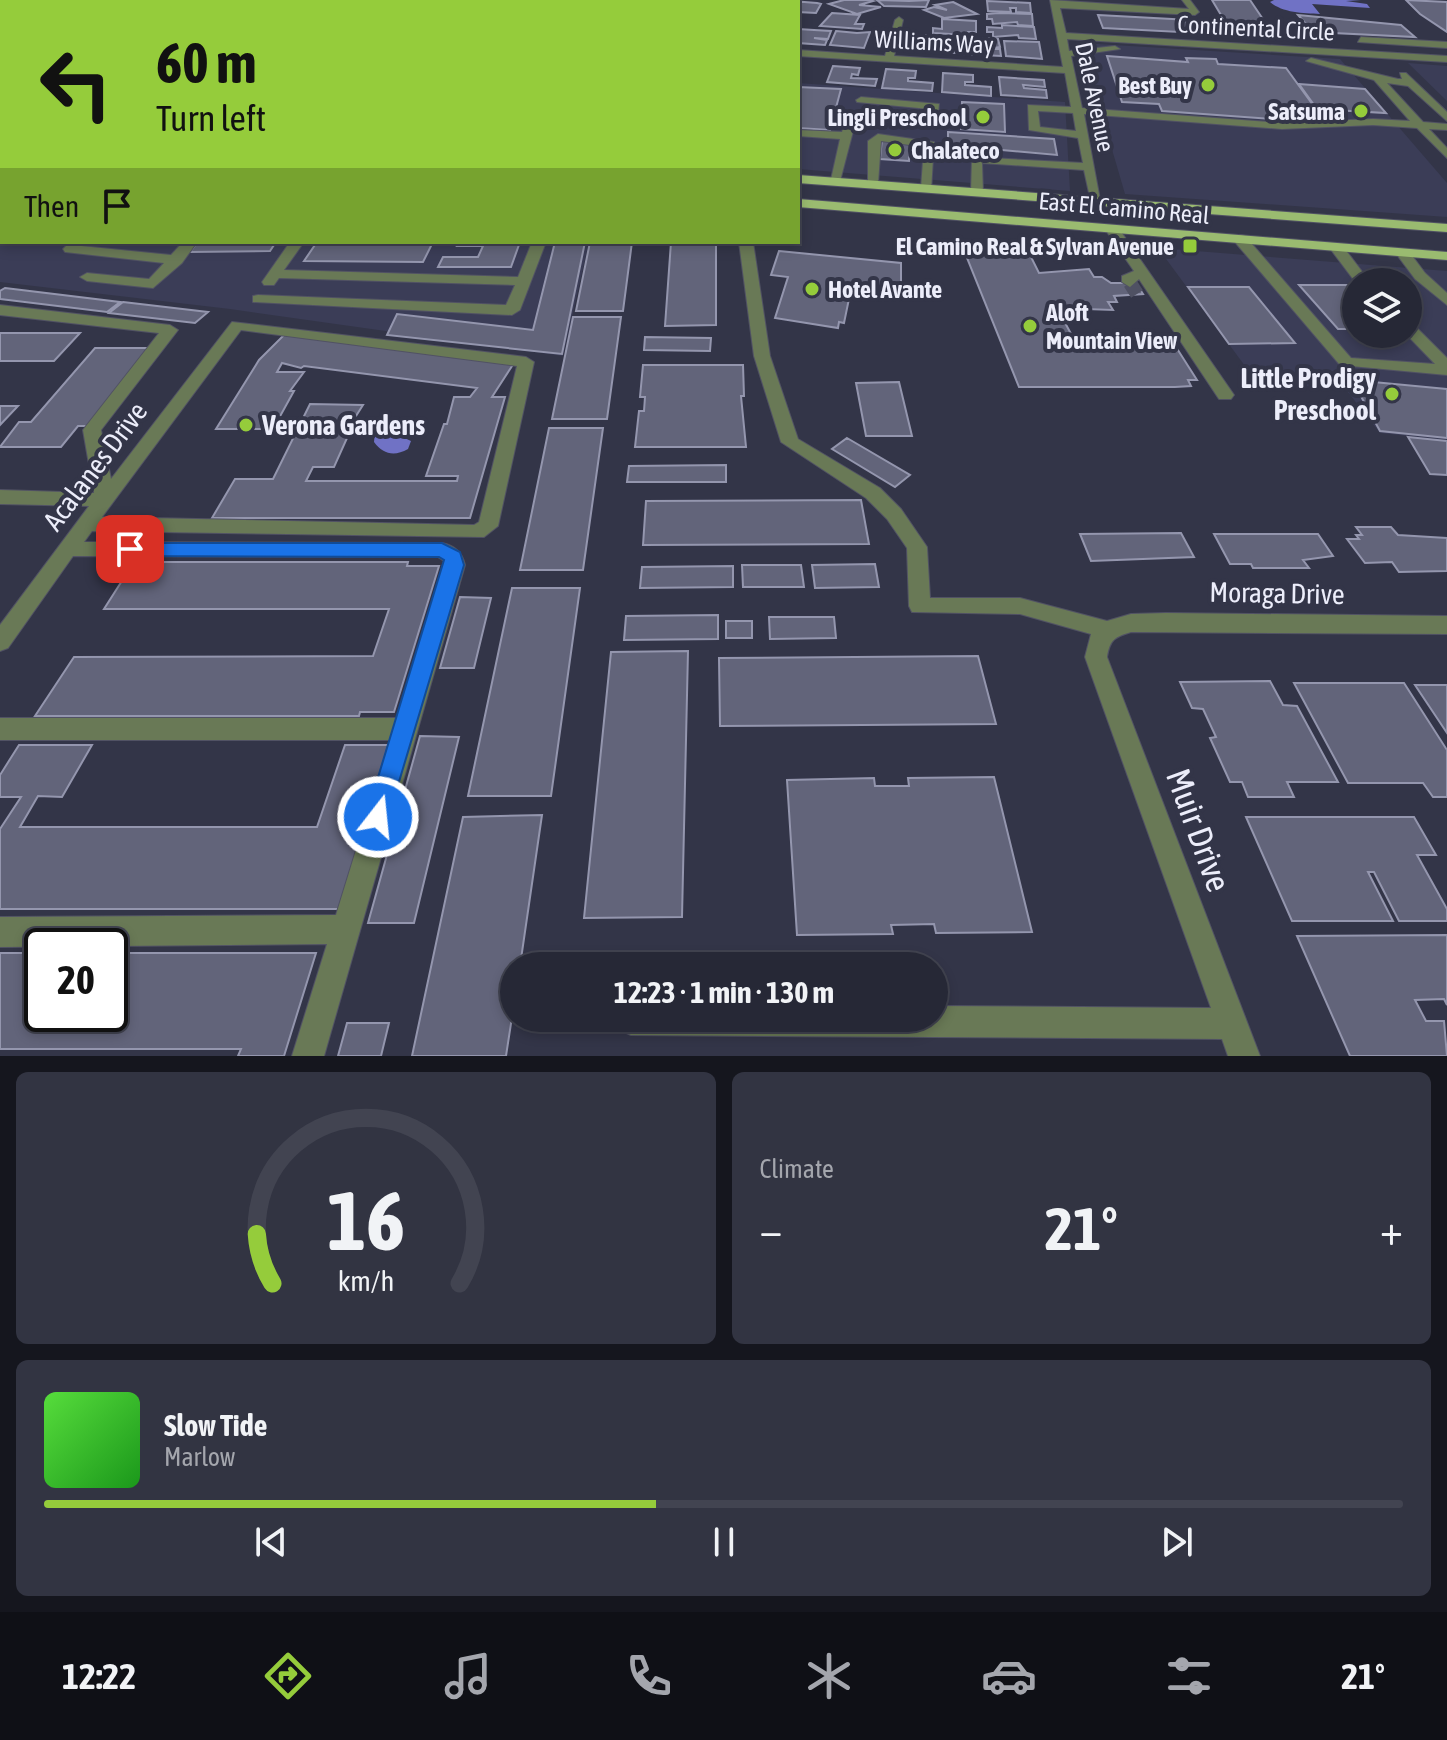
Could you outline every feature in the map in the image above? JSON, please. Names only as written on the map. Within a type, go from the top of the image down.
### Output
[{"type":"main road","name":"East El Camino Real","points":[[800,179],[1447,228]]},
{"type":"main road","points":[[800,200],[835,196],[1071,212],[1088,209],[1097,202]]},
{"type":"main road","name":"East El Camino Real","points":[[800,200],[1447,256]]},
{"type":"street","points":[[1054,2],[1195,12],[1186,0]]},
{"type":"street","name":"Dale Avenue","points":[[1054,2],[1097,202]]},
{"type":"street","points":[[889,59],[899,20]]},
{"type":"street","points":[[1213,27],[1300,37],[1313,51]]},
{"type":"street","name":"Continental Circle","points":[[1063,36],[1447,59]]},
{"type":"street","points":[[1344,39],[1447,45]]},
{"type":"street","points":[[1065,54],[1115,49],[1310,61],[1358,72],[1380,81],[1411,83]]},
{"type":"street","name":"Williams Way","points":[[800,53],[1067,70]]},
{"type":"street","points":[[1353,54],[1447,155]]},
{"type":"street","points":[[1384,55],[1447,118]]},
{"type":"street","points":[[834,181],[852,116],[932,122],[935,106],[861,100]]},
{"type":"street","points":[[1083,135],[1035,130],[1030,111],[1035,106],[1282,126],[1418,124],[1447,127]]},
{"type":"street","points":[[800,133],[846,136]]},
{"type":"street","points":[[872,184],[874,141],[878,137],[895,137],[930,144],[927,188]]},
{"type":"street","points":[[977,192],[976,159],[1090,167]]},
{"type":"street","points":[[1112,229],[1136,283],[1164,307],[1225,395]]},
{"type":"street","points":[[1240,239],[1346,362],[1447,368]]},
{"type":"street","points":[[76,244],[70,249],[177,260]]},
{"type":"street","points":[[87,277],[153,284],[189,244]]},
{"type":"street","points":[[296,244],[258,299],[512,310],[538,244]]},
{"type":"street","points":[[746,244],[762,356],[790,442],[873,493],[894,514],[917,547],[920,606],[1020,606],[1107,630]]},
{"type":"street","points":[[1336,247],[1352,268]]},
{"type":"street","points":[[1402,252],[1420,276],[1447,301]]},
{"type":"street","points":[[274,274],[524,281]]},
{"type":"street","points":[[403,307],[425,279]]},
{"type":"street","points":[[0,310],[170,330],[92,430],[105,500],[0,497]]},
{"type":"street","name":"Acalanes Drive","points":[[0,642],[85,524],[237,325],[526,362],[488,526],[477,532],[85,524]]},
{"type":"street","points":[[1422,342],[1447,368]]},
{"type":"street","points":[[67,549],[442,550],[453,557],[455,565],[308,1056]]},
{"type":"street","name":"Moraga Drive","points":[[1107,630],[1131,623],[1166,622],[1447,625]]},
{"type":"street","name":"Muir Drive","points":[[1107,630],[1098,642],[1096,657],[1244,1056]]},
{"type":"street","points":[[0,729],[404,729]]},
{"type":"street","points":[[0,932],[345,929]]},
{"type":"street","points":[[948,1022],[1232,1024]]},
{"type":"shaded area","points":[[1361,0],[1346,1],[1367,4],[1370,8],[1312,4],[1320,14],[1294,12],[1270,2]]},
{"type":"shaded area","points":[[1081,43],[1340,59],[1447,183],[1447,217],[1125,194]]},
{"type":"shaded area","points":[[1408,63],[1447,66],[1447,101]]},
{"type":"shaded area","points":[[800,83],[1065,102],[1070,191],[800,169]]},
{"type":"shaded area","points":[[0,244],[589,244],[563,356],[230,309],[0,282]]},
{"type":"shaded area","points":[[1158,248],[1409,268],[1342,268],[1342,348],[1422,348],[1422,269],[1447,271],[1447,440],[1380,433],[1344,387],[1259,385]]},
{"type":"shaded area","points":[[391,423],[399,427],[398,435],[411,441],[408,449],[389,453],[374,442],[375,431]]},
{"type":"building","points":[[844,0],[869,0],[873,1],[859,5],[881,7],[857,14],[829,4]]},
{"type":"building","points":[[877,0],[929,0],[926,7],[884,6]]},
{"type":"building","points":[[1212,0],[1250,0],[1269,28],[1227,25]]},
{"type":"building","points":[[1406,0],[1447,2],[1447,32],[1420,14]]},
{"type":"building","points":[[987,1],[1030,3],[1031,13],[1016,12],[1016,8],[1010,8],[1011,12],[988,11]]},
{"type":"building","points":[[800,2],[821,4],[816,13],[800,12]]},
{"type":"building","points":[[953,2],[977,14],[944,18],[924,10],[934,7],[947,10],[935,5]]},
{"type":"building","points":[[832,13],[860,15],[855,24],[864,24],[862,29],[820,26]]},
{"type":"building","points":[[987,14],[1032,14],[1033,26],[1018,25],[1017,22],[993,24],[992,19],[987,19]]},
{"type":"building","points":[[1098,15],[1209,21],[1218,34],[1103,28]]},
{"type":"building","points":[[1298,15],[1401,25],[1415,37],[1313,32]]},
{"type":"building","points":[[942,19],[976,21],[976,32],[968,32],[968,35],[933,33],[933,28],[942,29]]},
{"type":"building","points":[[1002,25],[1034,27],[1036,39],[1019,38],[1018,35],[993,37],[993,32],[987,32],[987,27],[1002,28]]},
{"type":"building","points":[[800,29],[831,31],[828,39],[814,38],[827,40],[825,45],[800,43]]},
{"type":"building","points":[[836,31],[870,32],[864,48],[830,45]]},
{"type":"building","points":[[923,35],[957,39],[956,53],[921,51]]},
{"type":"building","points":[[998,39],[1000,47],[987,49],[1000,49],[1001,56],[962,54],[962,42]]},
{"type":"building","points":[[1004,41],[1039,42],[1042,59],[1006,56]]},
{"type":"building","name":"Best Buy","points":[[1107,56],[1188,62],[1186,58],[1216,59],[1218,64],[1286,68],[1321,116],[1282,113],[1286,120],[1162,111],[1159,104],[1122,102]]},
{"type":"building","points":[[833,66],[860,68],[858,75],[852,74],[851,78],[877,79],[875,86],[827,82]]},
{"type":"building","points":[[886,69],[916,71],[915,78],[908,78],[908,81],[933,83],[932,91],[882,88]]},
{"type":"building","points":[[943,73],[973,75],[973,82],[965,82],[965,85],[991,87],[991,96],[942,92]]},
{"type":"building","points":[[999,77],[1044,80],[1045,87],[1023,85],[1024,88],[1046,90],[1047,98],[1001,95]]},
{"type":"building","points":[[1299,84],[1365,89],[1386,113],[1317,109]]},
{"type":"building","points":[[800,87],[841,89],[830,130],[800,128]]},
{"type":"building","name":"Lingli Preschool","points":[[962,102],[1004,104],[1005,132],[961,129]]},
{"type":"building","points":[[948,132],[1054,139],[1057,155],[948,145]]},
{"type":"building","name":"Chalateco","points":[[882,139],[910,141],[909,161],[880,159]]},
{"type":"building","name":"Aloft Mountain View","points":[[961,243],[1024,243],[1039,273],[1089,269],[1094,277],[1102,277],[1111,283],[1136,283],[1143,294],[1114,296],[1117,302],[1108,302],[1113,310],[1057,308],[1076,343],[1164,343],[1167,348],[1176,347],[1197,380],[1188,380],[1191,386],[1175,387],[1019,387]]},
{"type":"building","points":[[196,244],[275,244],[270,251],[190,252]]},
{"type":"building","points":[[316,244],[432,244],[423,262],[304,261]]},
{"type":"building","points":[[519,244],[511,267],[438,267],[443,257],[478,257],[483,246],[457,246]]},
{"type":"building","points":[[554,244],[585,244],[562,354],[387,335],[397,314],[533,330]]},
{"type":"building","points":[[590,244],[632,244],[623,311],[576,311]]},
{"type":"building","points":[[671,244],[716,244],[716,325],[665,326]]},
{"type":"building","name":"Hotel Avante","points":[[779,251],[901,263],[901,291],[894,290],[893,294],[840,288],[839,293],[850,294],[844,323],[839,322],[838,328],[775,318],[788,277],[771,275]]},
{"type":"building","points":[[1299,285],[1342,285],[1342,329],[1338,329]]},
{"type":"building","points":[[1188,287],[1249,287],[1295,343],[1229,344]]},
{"type":"building","points":[[5,288],[120,302],[107,312],[0,299],[0,291]]},
{"type":"building","points":[[123,302],[208,312],[195,323],[109,313]]},
{"type":"building","points":[[573,317],[621,317],[607,419],[552,419]]},
{"type":"building","points":[[0,333],[80,333],[54,361],[0,361]]},
{"type":"building","name":"Verona Gardens","points":[[285,334],[514,363],[492,397],[505,397],[470,518],[212,518],[235,479],[273,479],[310,404],[363,405],[349,427],[352,427],[334,467],[313,467],[306,481],[457,481],[458,476],[426,476],[444,424],[447,424],[454,397],[470,397],[477,388],[301,368],[282,363],[277,372],[304,372],[290,391],[294,391],[273,429],[216,429],[259,360]]},
{"type":"building","points":[[645,337],[711,338],[710,351],[644,350]]},
{"type":"building","points":[[95,348],[149,348],[87,426],[78,426],[61,447],[0,447],[19,422],[31,422]]},
{"type":"building","points":[[643,365],[743,365],[744,396],[741,396],[746,447],[635,447],[639,411],[644,411],[645,397],[640,397]]},
{"type":"building","points":[[1352,380],[1447,389],[1447,438],[1380,431]]},
{"type":"building","points":[[899,382],[912,436],[866,436],[856,383]]},
{"type":"building","points":[[0,406],[18,406],[0,425]]},
{"type":"building","points":[[549,428],[603,428],[583,570],[520,570]]},
{"type":"building","points":[[1408,437],[1447,441],[1447,475],[1430,474]]},
{"type":"building","points":[[847,438],[910,475],[895,487],[832,449]]},
{"type":"building","points":[[726,465],[726,482],[627,482],[629,466]]},
{"type":"building","points":[[861,500],[869,544],[643,545],[646,501]]},
{"type":"building","points":[[1356,527],[1391,527],[1398,535],[1447,538],[1447,571],[1399,572],[1392,562],[1365,563],[1347,539],[1359,539],[1356,535],[1362,535]]},
{"type":"building","points":[[1181,533],[1194,557],[1091,561],[1080,534]]},
{"type":"building","points":[[1214,534],[1318,534],[1333,556],[1303,560],[1309,568],[1253,568],[1251,564],[1230,564]]},
{"type":"building","points":[[134,562],[408,562],[407,566],[439,566],[394,712],[360,712],[359,716],[35,716],[74,657],[373,656],[389,609],[104,609]]},
{"type":"building","points":[[875,564],[879,587],[815,588],[812,565]]},
{"type":"building","points":[[742,565],[801,565],[804,587],[743,587]]},
{"type":"building","points":[[733,566],[733,587],[640,588],[642,567]]},
{"type":"building","points":[[512,588],[580,588],[551,796],[468,796]]},
{"type":"building","points":[[460,597],[491,598],[474,668],[440,668]]},
{"type":"building","points":[[718,615],[718,639],[624,640],[626,616]]},
{"type":"building","points":[[769,617],[834,617],[836,638],[770,639]]},
{"type":"building","points":[[726,621],[752,621],[752,638],[726,638]]},
{"type":"building","points":[[688,651],[682,917],[584,918],[611,652]]},
{"type":"building","points":[[978,656],[996,724],[720,726],[719,658]]},
{"type":"building","points":[[1270,681],[1283,705],[1297,706],[1338,782],[1287,782],[1294,797],[1248,797],[1242,782],[1230,782],[1210,738],[1216,737],[1203,709],[1192,708],[1180,682]]},
{"type":"building","points":[[1294,683],[1404,683],[1447,750],[1447,797],[1433,797],[1423,783],[1348,783]]},
{"type":"building","points":[[1415,685],[1447,685],[1447,733]]},
{"type":"building","points":[[420,736],[459,737],[414,923],[368,923]]},
{"type":"building","points":[[19,745],[92,745],[62,797],[38,796],[20,827],[317,827],[345,745],[395,745],[346,909],[0,909],[0,829],[21,797],[0,797],[0,775]]},
{"type":"building","points":[[994,777],[1032,932],[936,933],[934,924],[891,925],[893,934],[797,935],[787,780],[874,778],[875,786],[909,786],[908,778]]},
{"type":"building","points":[[542,815],[522,952],[500,952],[500,1032],[510,1032],[506,1056],[412,1056],[463,817]]},
{"type":"building","points":[[1246,817],[1414,817],[1436,855],[1417,855],[1447,909],[1447,921],[1399,921],[1374,872],[1368,872],[1393,921],[1292,921]]},
{"type":"building","points":[[1447,935],[1447,1005],[1444,999],[1415,1000],[1426,1021],[1444,1021],[1447,1056],[1350,1056],[1297,936]]},
{"type":"building","points":[[0,953],[24,953],[24,1032],[128,1032],[128,953],[316,953],[284,1056],[238,1056],[241,1049],[0,1049]]},
{"type":"building","points":[[347,1023],[389,1023],[381,1056],[338,1056]]},
{"type":"tunnel","points":[[1130,283],[1137,294]]},
{"type":"place","name":"Best Buy","points":[[1208,85]]},
{"type":"place","name":"Satsuma","points":[[1361,111]]},
{"type":"place","name":"Lingli Preschool","points":[[983,117]]},
{"type":"place","name":"Chalateco","points":[[895,150]]},
{"type":"place","name":"El Camino Real & Sylvan Avenue","points":[[1190,246]]},
{"type":"place","name":"Hotel Avante","points":[[812,289]]},
{"type":"place","name":"Aloft Mountain View","points":[[1030,326]]},
{"type":"place","name":"Little Prodigy Preschool","points":[[1392,394]]},
{"type":"place","name":"Verona Gardens","points":[[246,425]]},
{"type":"route","points":[[130,549],[442,550],[453,557],[455,565],[378,817]]}]
